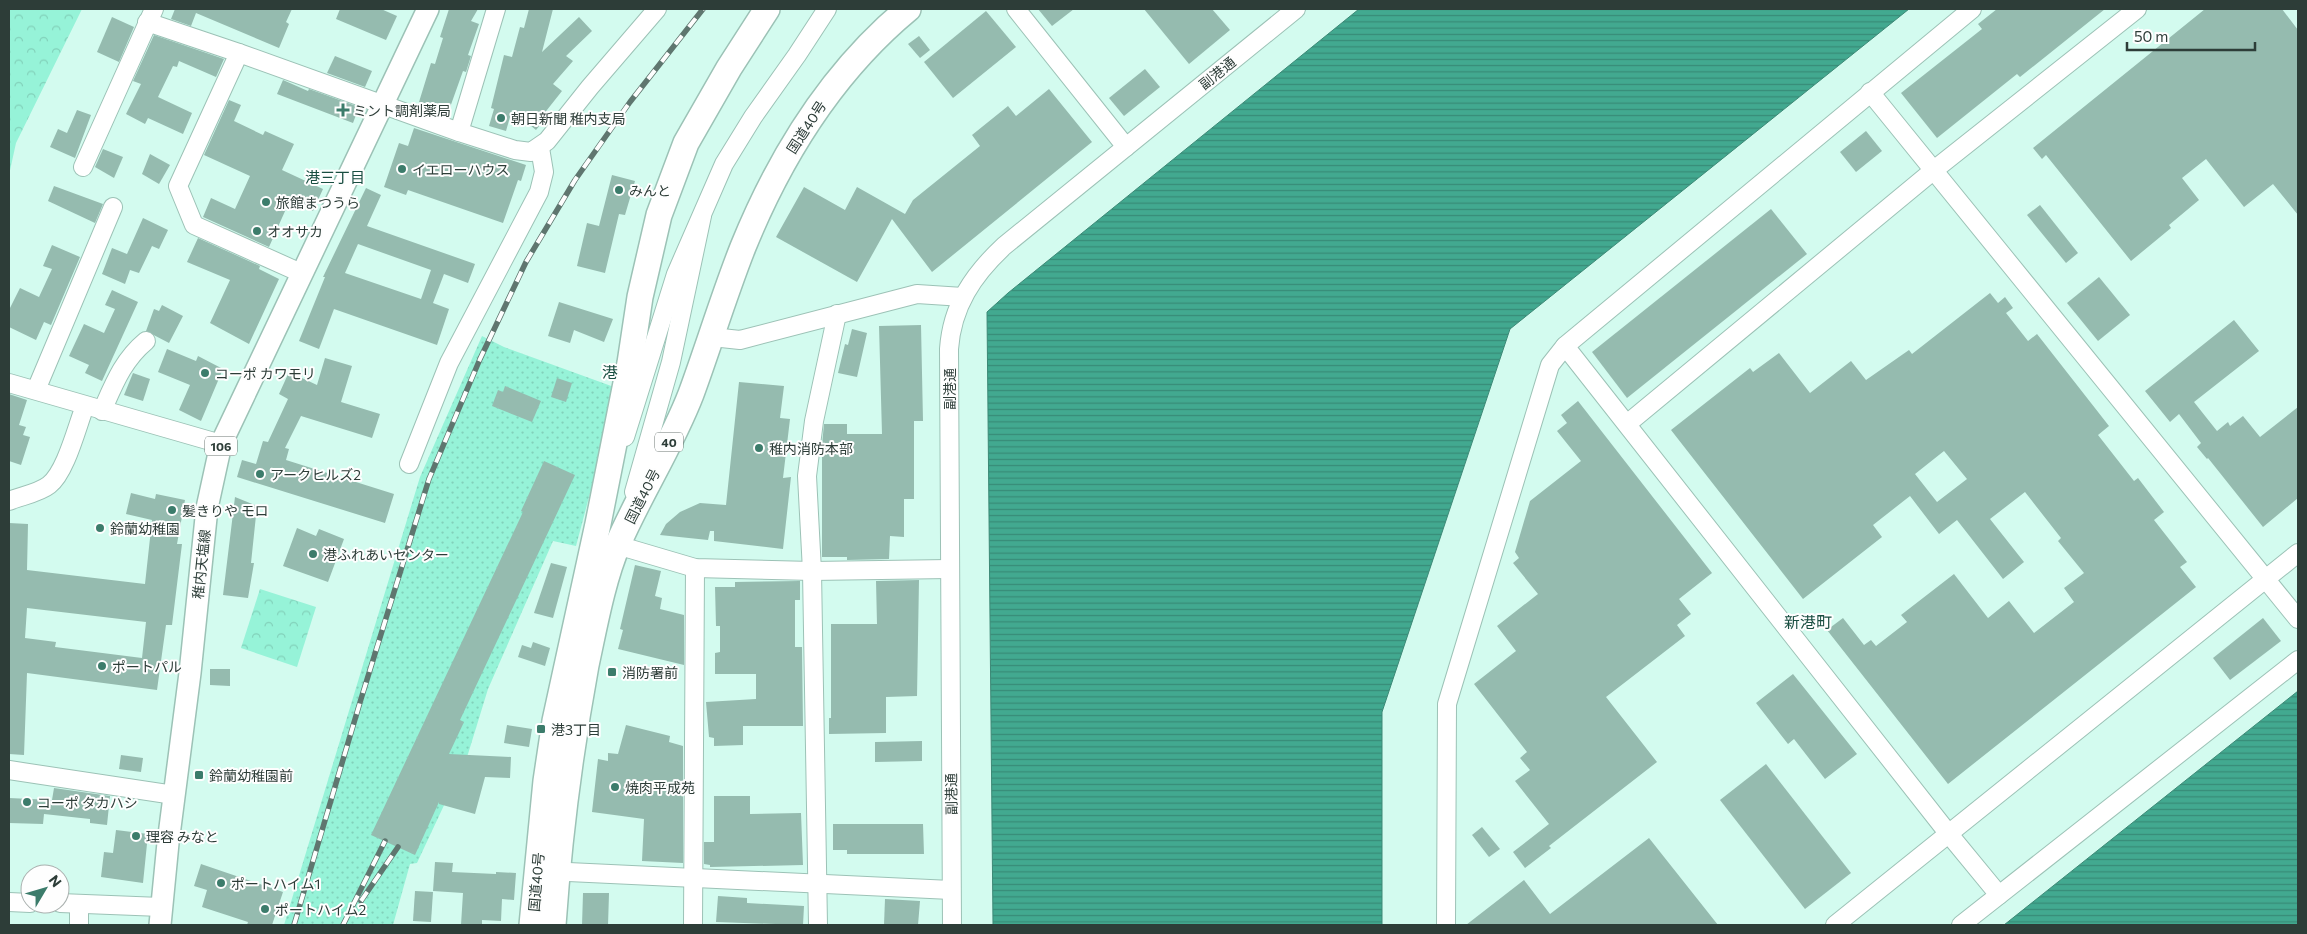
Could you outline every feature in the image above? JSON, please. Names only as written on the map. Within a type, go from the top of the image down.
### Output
[{"type":"highway","name":"国道40号","points":[[553,925],[546,871],[546,781],[555,721],[598,524],[630,363],[640,298],[659,216],[686,142],[729,68],[767,9]]},
{"type":"highway","name":"国道40号","points":[[532,925],[546,871],[594,626],[617,545],[686,407],[747,238],[802,128],[862,52],[908,9]]},
{"type":"main road","name":"稚内天塩線","points":[[161,916],[207,508],[221,444],[428,9]]},
{"type":"street","points":[[459,132],[496,9]]},
{"type":"street","points":[[83,167],[150,16],[239,52],[459,132],[516,150],[531,152],[540,148],[657,9]]},
{"type":"street","points":[[598,524],[676,274],[724,164],[748,125],[797,56],[827,9]]},
{"type":"street","points":[[1016,9],[1126,147]]},
{"type":"street","name":"副港通","points":[[952,925],[949,569],[950,330],[970,283],[986,262],[1296,9]]},
{"type":"street","points":[[1446,925],[1447,704],[1550,365],[1565,346],[1972,9]]},
{"type":"street","points":[[1627,424],[1934,170],[2137,9]]},
{"type":"street","points":[[239,52],[178,186],[194,225],[301,274]]},
{"type":"street","points":[[1870,92],[2298,619]]},
{"type":"street","points":[[409,464],[449,363],[539,192],[544,172],[540,148]]},
{"type":"street","points":[[36,390],[113,207]]},
{"type":"street","points":[[702,216],[671,362],[617,545],[695,568],[812,571],[949,569]]},
{"type":"street","points":[[712,337],[740,340],[917,294],[963,297]]},
{"type":"street","points":[[818,925],[812,571],[807,476],[814,421],[837,314]]},
{"type":"street","points":[[102,411],[123,365],[134,350],[146,341]]},
{"type":"street","points":[[1565,346],[1948,833],[1999,895]]},
{"type":"street","points":[[9,383],[221,444]]},
{"type":"street","points":[[9,501],[41,489],[55,479],[61,469],[85,406]]},
{"type":"street","points":[[1836,925],[2298,553]]},
{"type":"street","points":[[693,925],[695,568]]},
{"type":"street","points":[[1961,925],[2298,660]]},
{"type":"street","points":[[9,770],[174,795]]},
{"type":"street","points":[[546,871],[952,890]]},
{"type":"street","points":[[70,904],[161,916]]},
{"type":"street","points":[[79,904],[79,925]]},
{"type":"green space","points":[[9,9],[82,9],[16,143],[9,175]]},
{"type":"green space","points":[[482,336],[504,347],[614,387],[601,452],[576,546],[553,541],[488,689],[468,754],[417,863],[410,864],[393,925],[284,925],[420,477]]},
{"type":"green space","points":[[260,589],[316,607],[297,667],[241,648]]},
{"type":"shaded area","points":[[1359,9],[1909,9],[1510,329],[1382,712],[1382,925],[993,925],[987,312]]},
{"type":"shaded area","points":[[2298,691],[2298,925],[2004,925]]},
{"type":"building","points":[[175,9],[292,9],[286,22],[289,24],[279,48],[196,13],[191,26],[171,19]]},
{"type":"building","points":[[340,9],[381,9],[397,16],[386,40],[336,19]]},
{"type":"building","points":[[449,9],[478,9],[471,21],[479,24],[468,55],[471,56],[466,72],[463,71],[448,113],[419,102],[431,63],[435,64],[443,38],[440,37]]},
{"type":"building","points":[[529,9],[553,9],[542,52],[579,17],[592,31],[566,56],[573,61],[553,84],[562,91],[543,115],[546,118],[536,130],[512,110],[506,131],[489,126],[494,109],[491,108],[504,55],[512,57],[520,27],[524,28]]},
{"type":"building","points":[[1038,9],[1074,9],[1052,26]]},
{"type":"building","points":[[1144,9],[1212,9],[1230,30],[1189,64]]},
{"type":"building","points":[[1997,9],[2105,9],[2020,77],[2017,74],[1937,138],[1901,93],[1982,29],[1978,24]]},
{"type":"building","points":[[2205,9],[2282,9],[2298,30],[2298,215],[2273,184],[2244,207],[2206,159],[2182,178],[2199,200],[2169,225],[2171,228],[2131,261],[2046,155],[2042,159],[2033,148]]},
{"type":"building","points":[[986,11],[1016,47],[953,98],[924,62]]},
{"type":"building","points":[[112,17],[134,27],[119,62],[97,52]]},
{"type":"building","points":[[154,35],[224,59],[216,77],[179,61],[177,67],[173,66],[158,97],[192,113],[183,134],[148,118],[145,124],[126,114],[141,84],[133,81]]},
{"type":"building","points":[[919,36],[930,50],[920,58],[908,44]]},
{"type":"building","points":[[335,56],[372,71],[365,87],[327,73]]},
{"type":"building","points":[[1145,69],[1160,87],[1124,116],[1109,98]]},
{"type":"building","points":[[283,80],[308,91],[309,89],[359,107],[353,123],[277,94]]},
{"type":"building","points":[[1049,89],[1092,142],[932,272],[892,219],[857,282],[776,237],[804,187],[845,210],[857,187],[905,214],[913,200],[980,146],[972,135],[1008,106],[1016,116]]},
{"type":"building","points":[[229,100],[241,105],[234,121],[263,135],[265,131],[294,144],[282,170],[323,189],[313,211],[290,200],[269,247],[203,217],[211,198],[235,209],[250,176],[204,155]]},
{"type":"building","points":[[77,110],[91,115],[75,158],[50,147],[58,129],[67,133]]},
{"type":"building","points":[[414,128],[526,165],[521,181],[518,180],[503,223],[408,190],[406,195],[384,187],[399,143],[408,146]]},
{"type":"building","points":[[1866,131],[1882,151],[1856,172],[1840,152]]},
{"type":"building","points":[[103,149],[123,157],[114,178],[95,167]]},
{"type":"building","points":[[150,154],[170,165],[159,184],[142,174]]},
{"type":"building","points":[[612,175],[635,181],[625,215],[619,214],[605,273],[577,266],[587,223],[599,226]]},
{"type":"building","points":[[54,186],[103,204],[95,223],[48,201]]},
{"type":"building","points":[[366,188],[381,195],[367,226],[475,264],[468,283],[444,274],[433,303],[449,309],[437,345],[334,309],[319,349],[299,341],[325,277],[323,277]],"holes":[[[358,244],[431,270],[421,299],[345,273]]]},
{"type":"building","points":[[2040,205],[2078,253],[2066,263],[2027,215]]},
{"type":"building","points":[[1771,209],[1807,254],[1627,398],[1592,352]]},
{"type":"building","points":[[143,218],[168,230],[159,249],[152,246],[139,273],[130,270],[125,284],[102,274],[112,248],[127,254]]},
{"type":"building","points":[[198,238],[260,266],[259,269],[279,279],[249,344],[210,323],[230,280],[187,262]]},
{"type":"building","points":[[52,245],[80,257],[51,325],[44,322],[36,340],[9,327],[9,310],[20,288],[39,297],[52,269],[43,266]]},
{"type":"building","points":[[2099,277],[2130,315],[2098,341],[2067,303]]},
{"type":"building","points":[[112,290],[138,302],[102,381],[85,373],[89,365],[69,356],[84,324],[104,333],[115,309],[105,305]]},
{"type":"building","points":[[1990,293],[1998,303],[2005,297],[2013,308],[2006,313],[2028,341],[2037,334],[2109,426],[2098,435],[2134,481],[2138,478],[2164,512],[2154,520],[2187,562],[2180,567],[2196,587],[1948,784],[1827,630],[1843,618],[1864,645],[1871,640],[1876,646],[1907,622],[1901,615],[1954,574],[1988,618],[2009,601],[2034,633],[2074,602],[2064,588],[2084,573],[2058,541],[2061,538],[2025,492],[1990,519],[2024,562],[2003,579],[1957,520],[1939,534],[1910,496],[1873,525],[1882,537],[1803,599],[1671,430],[1750,368],[1753,372],[1779,353],[1810,393],[1851,361],[1866,380],[1909,350],[1912,354]],"holes":[[[1944,451],[1967,479],[1937,502],[1915,474]]]},
{"type":"building","points":[[559,302],[613,319],[604,342],[574,330],[570,343],[548,336]]},
{"type":"building","points":[[162,305],[183,316],[169,343],[146,331],[154,309],[159,311]]},
{"type":"building","points":[[2234,320],[2259,351],[2194,402],[2217,431],[2228,422],[2230,426],[2243,416],[2260,437],[2298,407],[2298,498],[2263,527],[2197,447],[2201,443],[2179,414],[2170,422],[2145,391]]},
{"type":"building","points":[[921,325],[923,421],[914,421],[914,499],[904,499],[904,537],[890,536],[889,559],[847,560],[847,557],[822,557],[822,445],[824,424],[847,424],[847,434],[882,434],[879,326]]},
{"type":"building","points":[[852,329],[867,333],[857,377],[838,373],[845,344],[848,345]]},
{"type":"building","points":[[167,349],[196,361],[198,356],[223,369],[201,421],[179,410],[190,385],[158,372]]},
{"type":"building","points":[[325,358],[352,366],[341,402],[380,414],[372,438],[301,416],[285,448],[289,449],[286,460],[394,494],[385,523],[237,477],[242,460],[256,464],[263,441],[268,442],[288,399],[279,394],[289,372],[317,385]]},
{"type":"building","points":[[133,373],[150,379],[143,401],[124,395]]},
{"type":"building","points":[[557,378],[572,383],[566,402],[551,397]]},
{"type":"building","name":"稚内消防本部","points":[[739,382],[784,386],[780,418],[790,419],[783,478],[791,477],[783,549],[714,541],[714,531],[710,531],[708,540],[660,535],[666,524],[680,512],[700,503],[726,505]]},
{"type":"building","points":[[505,386],[541,401],[532,422],[492,406],[498,390],[503,392]]},
{"type":"building","points":[[9,394],[27,400],[19,425],[26,427],[23,435],[30,437],[21,465],[9,461]]},
{"type":"building","points":[[1578,401],[1712,573],[1679,599],[1691,614],[1677,625],[1685,636],[1606,697],[1657,762],[1549,846],[1551,848],[1525,868],[1513,852],[1549,824],[1515,781],[1530,770],[1520,758],[1527,752],[1474,684],[1516,651],[1497,626],[1538,594],[1513,563],[1519,558],[1515,552],[1530,501],[1581,461],[1557,431],[1567,423],[1561,415]]},
{"type":"building","points":[[544,461],[575,475],[460,720],[464,722],[449,754],[511,757],[510,778],[485,777],[475,814],[439,804],[439,802],[415,855],[371,835],[523,512],[521,511]]},
{"type":"building","points":[[131,493],[155,499],[156,494],[185,500],[177,544],[182,544],[172,625],[166,625],[157,690],[27,673],[24,755],[9,754],[9,523],[28,524],[27,570],[145,584],[152,520],[126,514]],"holes":[[[27,608],[146,622],[142,658],[55,647],[56,642],[25,638]]]},
{"type":"building","points":[[235,497],[257,506],[251,563],[254,563],[248,598],[223,595]]},
{"type":"building","name":"港ふれあいセンター","points":[[297,528],[316,536],[319,529],[344,539],[328,582],[283,566]]},
{"type":"building","points":[[551,563],[567,567],[553,618],[534,613]]},
{"type":"building","points":[[635,565],[661,571],[655,596],[662,598],[660,609],[684,615],[684,665],[618,649],[623,630],[620,629]]},
{"type":"building","points":[[919,580],[917,696],[886,697],[886,733],[829,734],[829,718],[831,718],[831,624],[877,624],[876,581]]},
{"type":"building","points":[[800,581],[800,600],[795,600],[795,647],[802,647],[803,726],[743,726],[743,745],[714,746],[714,738],[709,737],[706,702],[756,699],[756,674],[715,674],[715,653],[720,652],[720,626],[716,626],[715,587],[735,587],[735,582]]},
{"type":"building","points":[[2263,618],[2281,641],[2230,680],[2213,658]]},
{"type":"building","points":[[533,642],[550,648],[545,666],[518,657],[522,645],[531,648]]},
{"type":"building","points":[[210,669],[230,669],[230,686],[210,685]]},
{"type":"building","points":[[1793,674],[1857,754],[1825,779],[1794,739],[1788,744],[1756,703]]},
{"type":"building","points":[[507,725],[532,729],[529,747],[504,743]]},
{"type":"building","points":[[626,725],[670,736],[669,742],[683,746],[683,863],[642,861],[644,819],[592,812],[598,759],[608,761],[608,753],[618,754]]},
{"type":"building","points":[[922,741],[922,761],[875,762],[875,742]]},
{"type":"building","points":[[121,755],[143,758],[141,772],[119,769]]},
{"type":"building","points":[[1766,764],[1851,873],[1805,909],[1720,800]]},
{"type":"building","points":[[54,788],[110,796],[107,825],[90,823],[90,819],[44,814],[43,824],[9,823],[9,798],[52,800]]},
{"type":"building","points":[[714,796],[750,796],[750,814],[801,813],[803,865],[710,867],[710,865],[704,864],[704,842],[714,842]]},
{"type":"building","points":[[833,824],[923,824],[924,854],[847,854],[847,850],[833,850]]},
{"type":"building","points":[[1482,827],[1500,849],[1489,857],[1472,835]]},
{"type":"building","points":[[116,830],[148,834],[143,883],[101,877],[104,852],[113,853]]},
{"type":"building","points":[[1649,838],[1718,925],[1466,925],[1524,880],[1550,914]]},
{"type":"building","points":[[435,862],[453,863],[452,872],[516,873],[514,900],[502,899],[501,921],[482,920],[482,925],[461,925],[463,893],[433,891]]},
{"type":"building","points":[[201,864],[283,892],[272,925],[247,925],[248,922],[202,907],[207,890],[194,886]]},
{"type":"building","points":[[415,891],[433,892],[431,922],[413,921]]},
{"type":"building","points":[[583,893],[609,893],[608,925],[582,925]]},
{"type":"building","points":[[718,896],[747,898],[747,903],[804,906],[803,925],[716,922]]},
{"type":"building","points":[[885,899],[920,901],[918,925],[884,925]]},
{"type":"railway","points":[[294,925],[429,479],[480,359],[526,262],[575,180],[630,102],[703,9]]},
{"type":"railway","points":[[343,925],[385,841]]},
{"type":"railway","points":[[361,901],[398,847]]},
{"type":"place","name":"ミント調剤薬局","points":[[343,110]]},
{"type":"place","name":"朝日新聞 稚内支局","points":[[501,118]]},
{"type":"place","name":"イエローハウス","points":[[402,169]]},
{"type":"place","name":"みんと","points":[[619,190]]},
{"type":"place","name":"旅館まつうら","points":[[266,202]]},
{"type":"place","name":"オオサカ","points":[[257,231]]},
{"type":"place","name":"コーポ カワモリ","points":[[205,373]]},
{"type":"place","name":"稚内消防本部","points":[[759,448]]},
{"type":"place","name":"アークヒルズ2","points":[[260,474]]},
{"type":"place","name":"髪きりや モロ","points":[[172,510]]},
{"type":"place","name":"鈴蘭幼稚園","points":[[100,528]]},
{"type":"place","name":"港ふれあいセンター","points":[[313,554]]},
{"type":"place","name":"ポートパル","points":[[102,666]]},
{"type":"place","name":"消防署前","points":[[612,672]]},
{"type":"place","name":"港3丁目","points":[[541,729]]},
{"type":"place","name":"鈴蘭幼稚園前","points":[[199,775]]},
{"type":"place","name":"焼肉平成苑","points":[[615,787]]},
{"type":"place","name":"コーポ タカハシ","points":[[27,802]]},
{"type":"place","name":"理容 みなと","points":[[136,836]]},
{"type":"place","name":"ポートハイム1","points":[[221,883]]},
{"type":"place","name":"ポートハイム2","points":[[265,909]]},
{"type":"district","name":"港三丁目","points":[[335,177]]},
{"type":"district","name":"港","points":[[610,371]]},
{"type":"district","name":"新港町","points":[[1808,621]]}]
